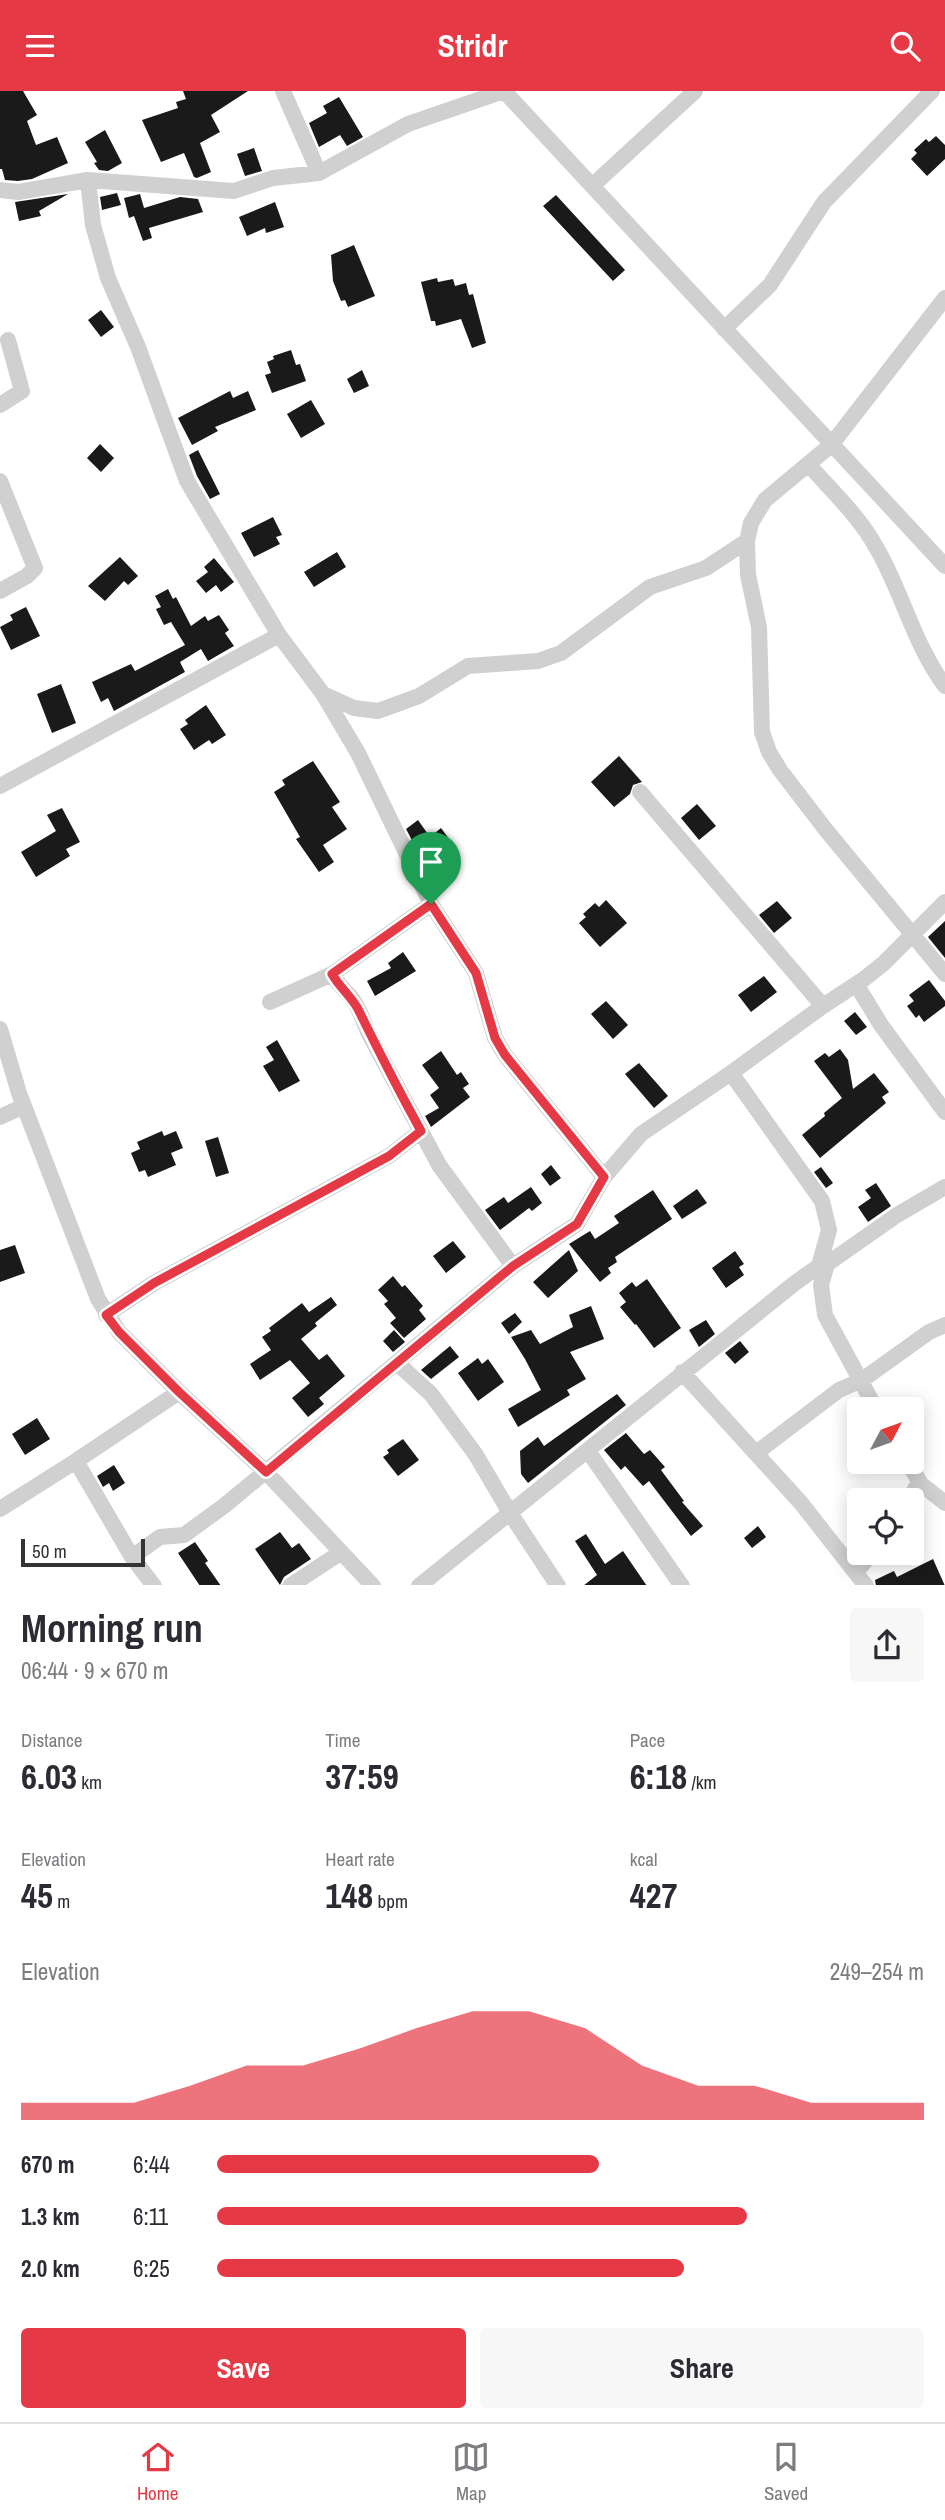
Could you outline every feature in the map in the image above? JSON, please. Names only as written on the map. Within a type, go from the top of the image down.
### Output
[{"type":"street","points":[[283,91],[319,173]]},
{"type":"street","points":[[0,191],[18,192],[88,180],[234,191],[273,178],[319,173],[408,124],[504,91],[945,566]]},
{"type":"street","points":[[592,186],[695,91]]},
{"type":"street","points":[[724,329],[770,285],[824,202],[932,91]]},
{"type":"street","points":[[88,180],[93,225],[108,278],[138,347],[187,481],[278,635],[323,694],[358,753],[431,904],[476,973],[495,1038],[505,1055],[604,1177]]},
{"type":"street","points":[[945,298],[831,445],[765,500],[751,523],[747,541],[748,575],[759,628],[762,732],[769,751],[811,810],[945,974]]},
{"type":"street","points":[[0,405],[22,391],[8,340]]},
{"type":"street","points":[[808,464],[854,515],[876,546],[911,623],[945,686]]},
{"type":"street","points":[[0,481],[35,568],[27,576],[0,591]]},
{"type":"street","points":[[323,694],[355,708],[378,711],[419,696],[468,666],[538,661],[561,653],[650,587],[706,568],[747,541]]},
{"type":"street","points":[[0,786],[278,635]]},
{"type":"street","points":[[640,792],[823,1006]]},
{"type":"street","points":[[132,1557],[160,1537],[184,1535],[266,1472],[513,1266],[577,1224],[604,1177],[641,1134],[884,963],[945,902]]},
{"type":"street","points":[[270,1002],[332,974],[431,904]]},
{"type":"street","points":[[332,974],[358,1009],[439,1164],[513,1266]]},
{"type":"street","points":[[856,984],[881,1025],[945,1112]]},
{"type":"street","points":[[0,1029],[24,1106],[106,1315],[119,1332],[179,1392],[266,1472],[373,1585]]},
{"type":"street","points":[[731,1073],[822,1202],[829,1230],[821,1286],[825,1315],[870,1397]]},
{"type":"street","points":[[0,1117],[24,1106]]},
{"type":"street","points":[[106,1315],[154,1283],[389,1156],[421,1131]]},
{"type":"street","points":[[419,1585],[589,1451],[682,1372],[823,1265],[897,1215],[945,1187]]},
{"type":"street","points":[[756,1453],[839,1390],[862,1380],[929,1332],[945,1325]]},
{"type":"street","points":[[397,1363],[431,1394],[476,1455],[510,1513],[558,1585]]},
{"type":"street","points":[[682,1372],[801,1503],[866,1585]]},
{"type":"street","points":[[0,1509],[179,1392]]},
{"type":"street","points":[[589,1451],[682,1585]]},
{"type":"street","points":[[76,1461],[132,1557],[154,1585]]},
{"type":"street","points":[[915,1474],[921,1484],[945,1503]]},
{"type":"street","points":[[916,1488],[921,1484]]},
{"type":"street","points":[[290,1585],[340,1553]]},
{"type":"street","points":[[856,1572],[862,1565]]},
{"type":"building","points":[[0,91],[23,91],[37,115],[27,121],[36,145],[57,137],[68,163],[32,179],[5,180],[0,169]]},
{"type":"building","points":[[183,91],[248,91],[211,115],[220,132],[200,143],[211,172],[197,178],[194,177],[184,153],[161,162],[142,120],[178,108],[176,102],[186,99]]},
{"type":"building","points":[[339,97],[363,137],[347,146],[340,135],[319,147],[309,123],[327,113],[323,106]]},
{"type":"building","points":[[105,130],[122,163],[108,171],[99,170],[85,142]]},
{"type":"building","points":[[936,136],[945,145],[945,159],[927,176],[911,159],[917,153],[914,150],[926,139],[929,142]]},
{"type":"building","points":[[254,148],[262,171],[245,176],[237,154]]},
{"type":"building","points":[[117,193],[121,205],[102,210],[100,197]]},
{"type":"building","points":[[68,194],[39,211],[41,216],[19,221],[15,202]]},
{"type":"building","points":[[140,194],[144,208],[180,197],[198,199],[203,212],[149,228],[152,238],[143,241],[134,216],[129,218],[124,198]]},
{"type":"building","points":[[556,195],[625,270],[613,281],[543,206]]},
{"type":"building","points":[[275,202],[284,227],[266,233],[265,228],[247,236],[239,217]]},
{"type":"building","points":[[354,245],[375,296],[348,307],[345,300],[341,301],[333,281],[331,255]]},
{"type":"building","points":[[437,278],[438,282],[453,279],[455,286],[466,283],[469,295],[473,294],[486,343],[472,348],[461,319],[436,326],[435,321],[431,321],[421,282]]},
{"type":"building","points":[[101,310],[114,327],[101,337],[88,320]]},
{"type":"building","points":[[291,350],[306,381],[272,393],[265,375],[271,373],[267,362],[274,359],[273,356]]},
{"type":"building","points":[[362,370],[369,386],[354,393],[347,379]]},
{"type":"building","points":[[230,391],[233,398],[248,391],[256,410],[215,427],[218,431],[192,445],[178,418]]},
{"type":"building","points":[[311,400],[325,424],[301,438],[287,414]]},
{"type":"building","points":[[100,444],[114,458],[101,472],[87,458]]},
{"type":"building","points":[[198,450],[220,494],[210,499],[189,455]]},
{"type":"building","points":[[273,517],[282,535],[276,537],[280,544],[254,557],[241,533]]},
{"type":"building","points":[[337,552],[346,567],[314,587],[304,572]]},
{"type":"building","points":[[120,557],[138,576],[128,585],[124,581],[105,601],[88,586]]},
{"type":"building","points":[[214,558],[234,582],[221,592],[216,585],[206,593],[196,581],[208,572],[204,567]]},
{"type":"building","points":[[168,589],[173,599],[176,597],[191,626],[205,616],[208,621],[219,615],[229,630],[225,633],[234,646],[208,661],[201,649],[180,662],[185,672],[114,711],[108,698],[101,702],[92,682],[131,664],[135,671],[185,645],[171,622],[164,625],[156,609],[161,607],[155,596]]},
{"type":"building","points":[[26,607],[40,636],[11,650],[0,627],[13,620],[10,615]]},
{"type":"building","points":[[61,684],[76,723],[52,733],[37,694]]},
{"type":"building","points":[[206,705],[226,735],[212,744],[209,740],[194,750],[180,729],[188,724],[185,720]]},
{"type":"building","points":[[619,756],[642,782],[633,785],[630,794],[614,807],[591,782]]},
{"type":"building","points":[[313,761],[340,802],[332,807],[347,829],[323,845],[334,862],[319,872],[296,839],[300,837],[274,792],[285,785],[282,780]]},
{"type":"building","points":[[697,804],[716,826],[699,840],[681,818]]},
{"type":"building","points":[[62,808],[80,842],[66,849],[70,856],[36,877],[21,852],[56,831],[47,815]]},
{"type":"building","points":[[418,820],[430,837],[441,828],[452,843],[426,866],[406,829]]},
{"type":"building","points":[[606,900],[627,923],[600,947],[579,923],[586,917],[583,914],[595,903],[599,907]]},
{"type":"building","points":[[777,901],[792,918],[774,933],[759,915]]},
{"type":"building","points":[[945,921],[945,958],[928,937]]},
{"type":"building","points":[[403,952],[416,971],[375,996],[367,981],[391,968],[388,963]]},
{"type":"building","points":[[764,976],[777,992],[751,1012],[738,995]]},
{"type":"building","points":[[929,980],[945,1001],[945,1006],[924,1022],[919,1015],[916,1018],[907,1006],[914,1001],[909,995]]},
{"type":"building","points":[[606,1001],[628,1025],[613,1039],[591,1014]]},
{"type":"building","points":[[855,1012],[867,1027],[856,1035],[844,1021]]},
{"type":"building","points":[[277,1040],[300,1081],[279,1092],[263,1066],[274,1060],[266,1047]]},
{"type":"building","points":[[840,1049],[848,1060],[853,1089],[874,1073],[889,1092],[882,1097],[886,1103],[820,1158],[802,1135],[842,1098],[814,1061],[825,1053],[829,1057]]},
{"type":"building","points":[[441,1051],[457,1075],[461,1072],[469,1084],[463,1088],[470,1097],[431,1127],[425,1116],[439,1108],[430,1095],[439,1088],[422,1065]]},
{"type":"building","points":[[639,1063],[668,1096],[654,1108],[625,1074]]},
{"type":"building","points":[[162,1131],[164,1136],[176,1131],[183,1148],[171,1153],[176,1165],[148,1177],[145,1170],[139,1172],[131,1153],[140,1149],[137,1142]]},
{"type":"building","points":[[218,1137],[229,1173],[216,1177],[205,1141]]},
{"type":"building","points":[[551,1165],[561,1178],[550,1186],[541,1174]]},
{"type":"building","points":[[821,1167],[833,1183],[826,1188],[814,1172]]},
{"type":"building","points":[[876,1183],[891,1206],[868,1222],[858,1207],[871,1198],[865,1190]]},
{"type":"building","points":[[531,1187],[542,1203],[532,1211],[529,1208],[500,1230],[485,1210],[504,1197],[508,1203]]},
{"type":"building","points":[[697,1189],[707,1203],[682,1219],[673,1206]]},
{"type":"building","points":[[653,1190],[672,1219],[615,1257],[617,1262],[608,1268],[611,1273],[600,1282],[569,1244],[590,1231],[595,1239],[619,1223],[614,1216]]},
{"type":"building","points":[[453,1241],[466,1257],[446,1273],[433,1256]]},
{"type":"building","points":[[15,1245],[25,1273],[0,1282],[0,1250]]},
{"type":"building","points":[[569,1250],[578,1271],[548,1298],[533,1282]]},
{"type":"building","points":[[735,1251],[744,1264],[739,1267],[744,1275],[726,1288],[712,1268]]},
{"type":"building","points":[[393,1276],[402,1287],[405,1285],[423,1306],[419,1310],[426,1319],[404,1338],[390,1323],[396,1318],[384,1304],[388,1301],[378,1290]]},
{"type":"building","points":[[647,1279],[681,1328],[654,1348],[620,1307],[626,1302],[619,1293],[632,1282],[636,1287]]},
{"type":"building","points":[[331,1297],[337,1305],[301,1339],[319,1360],[327,1354],[345,1376],[319,1398],[324,1404],[308,1417],[292,1398],[310,1383],[290,1360],[260,1380],[250,1364],[271,1350],[262,1337],[271,1331],[269,1328],[302,1303],[309,1312]]},
{"type":"building","points":[[591,1306],[604,1339],[570,1352],[586,1379],[567,1390],[570,1395],[518,1427],[508,1409],[541,1390],[511,1337],[531,1330],[540,1344],[573,1327],[569,1315]]},
{"type":"building","points":[[515,1313],[522,1322],[509,1334],[501,1323]]},
{"type":"building","points":[[706,1320],[715,1334],[699,1347],[689,1330]]},
{"type":"building","points":[[394,1330],[405,1342],[393,1352],[383,1341]]},
{"type":"building","points":[[740,1341],[749,1352],[735,1364],[725,1353]]},
{"type":"building","points":[[450,1346],[459,1357],[431,1379],[421,1370]]},
{"type":"building","points":[[478,1358],[482,1364],[488,1359],[504,1382],[478,1401],[458,1373]]},
{"type":"building","points":[[617,1394],[626,1405],[528,1483],[521,1474],[520,1451],[538,1437],[544,1446]]},
{"type":"building","points":[[37,1418],[50,1439],[25,1455],[12,1434]]},
{"type":"building","points":[[626,1433],[644,1454],[650,1450],[665,1467],[661,1470],[684,1501],[682,1502],[703,1526],[691,1536],[649,1481],[643,1486],[625,1466],[621,1470],[604,1450]]},
{"type":"building","points":[[403,1439],[419,1460],[398,1476],[383,1457],[389,1453],[387,1450]]},
{"type":"building","points":[[114,1465],[125,1483],[113,1491],[109,1483],[103,1487],[97,1476]]},
{"type":"building","points":[[758,1526],[766,1537],[752,1548],[744,1538]]},
{"type":"building","points":[[280,1532],[292,1548],[299,1543],[311,1559],[284,1577],[280,1585],[255,1549]]},
{"type":"building","points":[[586,1534],[605,1564],[623,1551],[646,1585],[584,1585],[597,1575],[575,1541]]},
{"type":"building","points":[[195,1542],[220,1585],[199,1585],[178,1553]]},
{"type":"building","points":[[933,1559],[945,1585],[876,1585],[875,1580],[894,1571],[897,1577]]},
{"type":"route","points":[[431,904],[476,973],[495,1038],[505,1055],[604,1177],[577,1224],[513,1266],[266,1472],[179,1392],[119,1332],[106,1315],[154,1283],[389,1156],[421,1131],[358,1009],[332,974],[431,904]]}]
